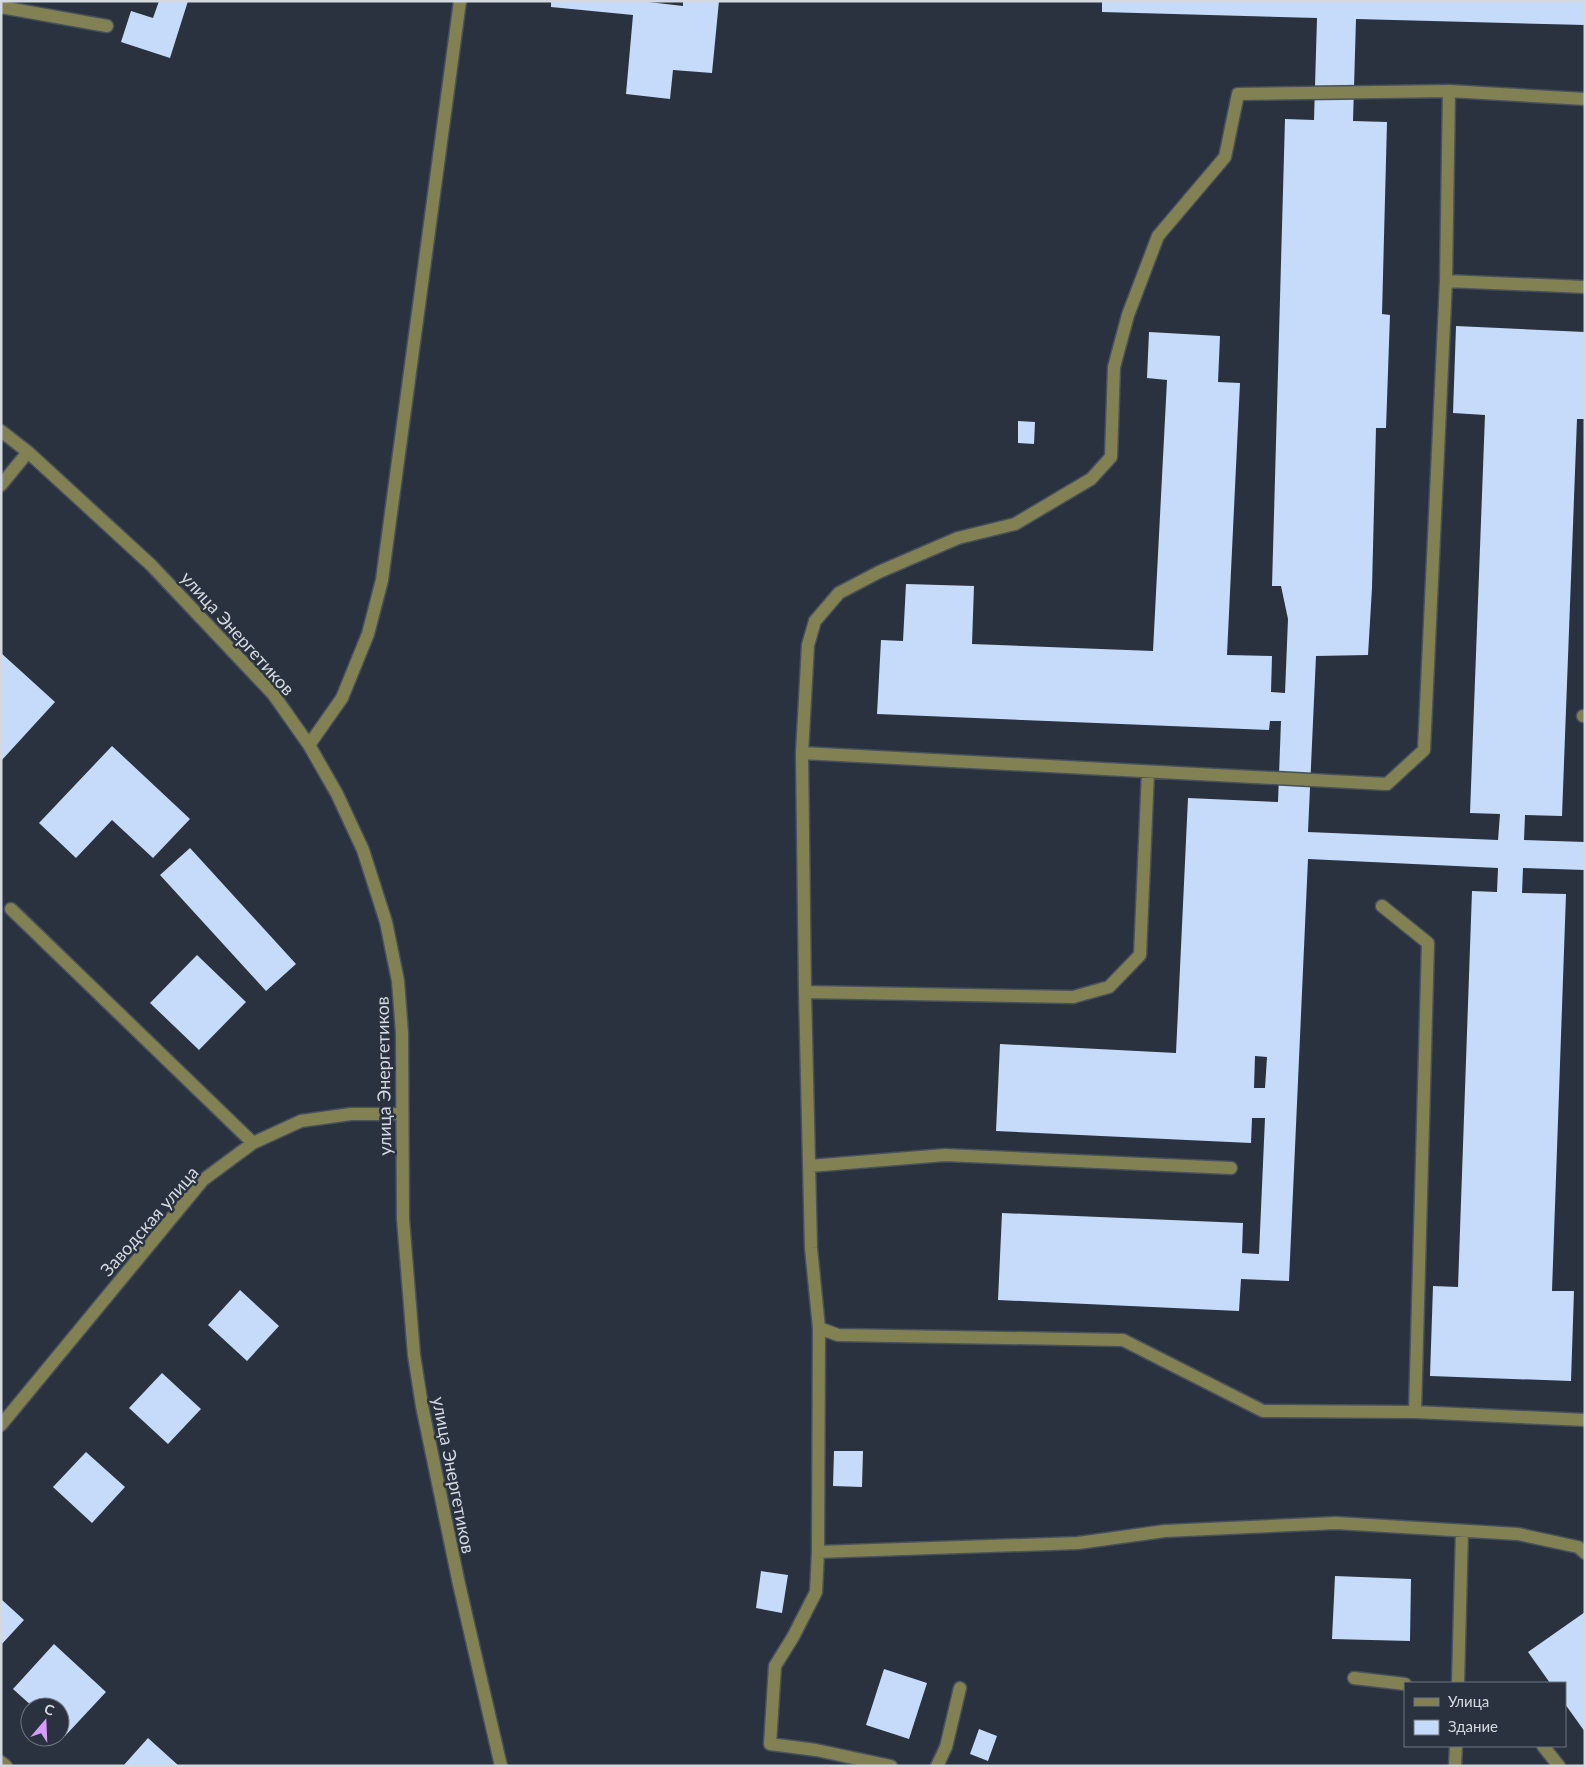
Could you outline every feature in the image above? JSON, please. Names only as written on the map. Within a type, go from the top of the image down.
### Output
[{"type":"street","points":[[309,745],[342,698],[368,634],[382,580],[460,1]]},
{"type":"street","points":[[1,7],[107,26]]},
{"type":"street","points":[[802,753],[1387,784],[1424,750],[1446,281],[1449,91]]},
{"type":"street","points":[[891,1766],[816,1750],[770,1744],[775,1666],[793,1637],[816,1592],[818,1552],[819,1328],[811,1248],[802,753],[808,645],[815,621],[839,593],[879,572],[958,538],[1015,524],[1091,479],[1111,457],[1114,367],[1128,315],[1158,236],[1225,157],[1238,94],[1449,91],[1585,99]]},
{"type":"street","points":[[1446,281],[1585,288]]},
{"type":"street","name":"улица Энергетиков","points":[[1,432],[28,452],[151,565],[273,694],[309,745],[337,794],[363,850],[386,922],[398,981],[402,1033],[403,1219],[414,1355],[422,1406],[459,1584],[501,1766]]},
{"type":"street","points":[[1,485],[28,452]]},
{"type":"street","points":[[805,992],[1073,997],[1109,987],[1140,955],[1148,772]]},
{"type":"street","points":[[1382,906],[1428,944],[1415,1412]]},
{"type":"street","points":[[11,908],[253,1144]]},
{"type":"street","name":"Заводская улица","points":[[1,1425],[203,1180],[253,1144],[301,1121],[351,1114],[402,1114]]},
{"type":"street","points":[[810,1166],[945,1156],[1231,1168]]},
{"type":"street","points":[[819,1328],[838,1335],[1122,1340],[1263,1411],[1415,1412],[1585,1420]]},
{"type":"street","points":[[818,1552],[1078,1543],[1165,1531],[1336,1522],[1518,1534],[1578,1547],[1585,1553]]},
{"type":"street","points":[[1458,1682],[1462,1531]]},
{"type":"street","points":[[1354,1678],[1404,1684]]},
{"type":"street","points":[[937,1766],[946,1747],[960,1688]]},
{"type":"street","points":[[1455,1766],[1456,1747]]},
{"type":"street","points":[[1544,1747],[1559,1766]]},
{"type":"street","points":[[1,1762],[6,1766]]},
{"type":"building","points":[[159,1],[188,1],[170,58],[121,42],[131,11],[153,18]]},
{"type":"building","points":[[551,1],[640,1],[683,6],[683,1],[719,1],[712,73],[673,70],[670,99],[626,94],[633,15],[551,7]]},
{"type":"building","points":[[1102,1],[1585,1],[1585,25],[1356,19],[1353,121],[1387,122],[1382,314],[1390,315],[1386,428],[1376,428],[1372,588],[1368,655],[1316,656],[1308,832],[1498,840],[1500,814],[1470,813],[1485,415],[1453,413],[1456,326],[1585,332],[1585,419],[1577,419],[1562,816],[1525,815],[1524,840],[1585,842],[1585,870],[1523,868],[1522,893],[1566,894],[1552,1291],[1574,1291],[1571,1381],[1430,1376],[1433,1286],[1458,1287],[1472,891],[1497,892],[1498,868],[1308,859],[1289,1281],[1241,1279],[1239,1311],[998,1300],[1002,1213],[1243,1223],[1242,1253],[1259,1254],[1265,1118],[1252,1118],[1251,1143],[996,1131],[1000,1044],[1176,1053],[1188,798],[1278,802],[1281,721],[1270,721],[1269,730],[877,714],[881,640],[903,641],[906,584],[974,586],[972,644],[1153,651],[1167,380],[1147,378],[1149,332],[1220,336],[1218,382],[1240,383],[1227,655],[1272,656],[1271,692],[1285,693],[1288,619],[1281,586],[1272,586],[1285,119],[1314,120],[1317,18],[1102,12]],"holes":[[[1255,1056],[1267,1057],[1265,1088],[1254,1088]]]},
{"type":"building","points":[[1018,421],[1035,422],[1034,444],[1018,443]]},
{"type":"building","points":[[1,653],[55,702],[1,761]]},
{"type":"building","points":[[112,746],[190,819],[153,858],[112,820],[76,858],[39,823]]},
{"type":"building","points":[[190,848],[296,964],[266,991],[160,875]]},
{"type":"building","points":[[197,955],[246,1002],[199,1050],[150,1003]]},
{"type":"building","points":[[240,1290],[279,1326],[247,1361],[208,1325]]},
{"type":"building","points":[[162,1373],[201,1409],[168,1444],[129,1408]]},
{"type":"building","points":[[834,1451],[863,1451],[862,1487],[833,1486]]},
{"type":"building","points":[[86,1452],[125,1487],[92,1523],[53,1487]]},
{"type":"building","points":[[761,1571],[788,1575],[782,1613],[756,1608]]},
{"type":"building","points":[[1335,1576],[1411,1579],[1410,1641],[1332,1639]]},
{"type":"building","points":[[1,1599],[24,1620],[1,1645]]},
{"type":"building","points":[[1585,1612],[1585,1732],[1566,1705],[1566,1682],[1549,1682],[1528,1652]]},
{"type":"building","points":[[54,1644],[106,1692],[70,1731],[70,1697],[22,1697],[13,1689]]},
{"type":"building","points":[[884,1669],[927,1683],[909,1739],[866,1725]]},
{"type":"building","points":[[979,1729],[997,1736],[988,1761],[970,1754]]},
{"type":"building","points":[[148,1738],[179,1766],[123,1766]]}]
